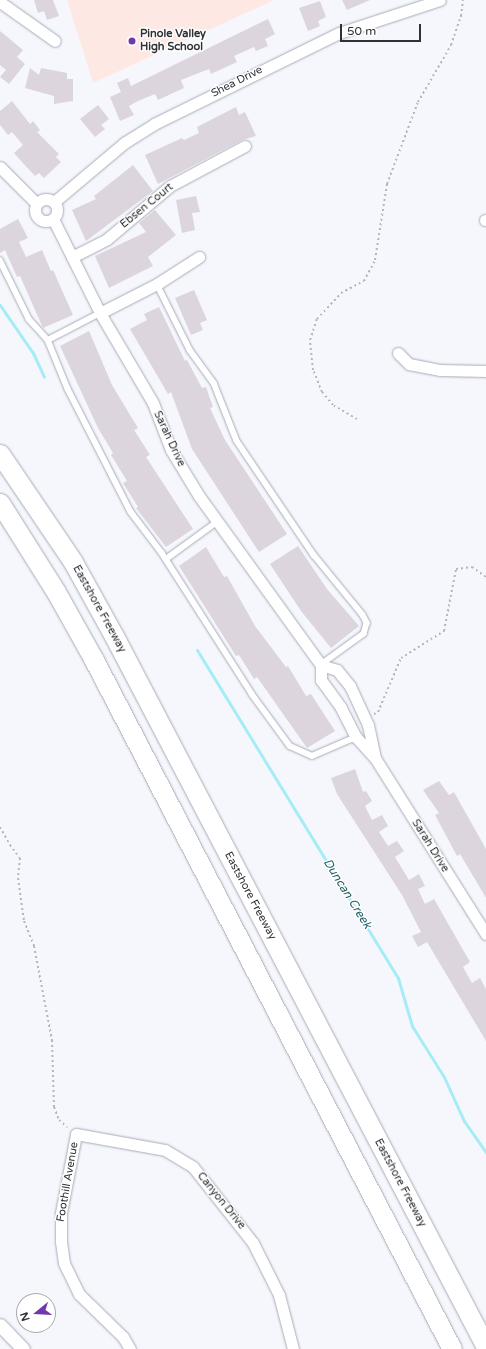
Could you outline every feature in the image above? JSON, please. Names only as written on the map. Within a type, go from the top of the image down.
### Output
[{"type":"highway","name":"Eastshore Freeway","points":[[0,454],[73,562],[114,636],[486,1347]]},
{"type":"highway","points":[[0,503],[56,592],[94,660],[274,1003],[416,1283],[452,1349]]},
{"type":"highway","points":[[416,1283],[424,1320],[440,1349]]},
{"type":"street","name":"Shea Drive","points":[[54,202],[124,143],[154,124],[339,33],[440,0]]},
{"type":"street","points":[[0,2],[55,40]]},
{"type":"street","name":"Ebsen Court","points":[[72,257],[107,239],[170,186],[245,146]]},
{"type":"street","points":[[0,167],[36,203]]},
{"type":"street","points":[[53,219],[45,221],[38,218],[34,211],[36,203],[45,198],[54,202]]},
{"type":"street","name":"Sarah Drive","points":[[54,202],[57,214],[53,219],[100,313],[153,403],[171,450],[198,496],[321,665],[322,680],[341,708],[356,737],[375,758],[486,934]]},
{"type":"street","points":[[100,313],[157,284],[199,257]]},
{"type":"street","points":[[398,353],[409,364],[440,370],[486,371]]},
{"type":"street","name":"Sarah Drive","points":[[321,665],[337,670],[350,686],[366,718],[375,758]]},
{"type":"street","name":"Foothill Avenue","points":[[76,1134],[61,1213],[61,1240],[64,1263],[73,1285],[85,1301],[123,1337],[130,1349]]},
{"type":"street","name":"Canyon Drive","points":[[76,1134],[165,1150],[193,1166],[253,1243],[279,1295],[293,1349]]},
{"type":"street","points":[[0,1325],[22,1349]]},
{"type":"lane","points":[[0,260],[29,319],[48,340],[68,389],[130,512],[166,559],[247,688],[290,746],[312,756],[356,737]]},
{"type":"lane","points":[[157,284],[190,350],[214,383],[237,441],[314,554],[363,614],[366,624],[364,634],[321,665]]},
{"type":"lane","points":[[48,340],[100,313]]},
{"type":"lane","points":[[166,559],[217,522]]},
{"type":"path","points":[[357,419],[333,404],[322,392],[313,370],[310,340],[316,319],[341,293],[364,281],[375,260],[387,184],[418,102],[451,45],[461,16],[463,0]]},
{"type":"path","points":[[366,718],[378,712],[401,658],[444,631],[456,569],[472,568],[486,577]]},
{"type":"path","points":[[0,826],[10,845],[20,858],[18,878],[24,921],[34,946],[52,1040],[54,1107],[59,1120],[76,1134]]},
{"type":"shaded area","name":"Pinole Valley High School","points":[[67,0],[274,0],[93,83]]},
{"type":"building","points":[[34,0],[53,0],[59,16],[47,20],[44,11],[38,13]]},
{"type":"building","points":[[342,0],[370,0],[347,10]]},
{"type":"building","points":[[320,1],[326,17],[318,21],[320,26],[308,31],[299,8]]},
{"type":"building","points":[[268,19],[275,34],[265,39],[268,46],[256,51],[254,47],[234,56],[237,62],[211,74],[209,69],[181,80],[184,88],[158,100],[155,94],[138,101],[129,106],[134,115],[120,121],[110,97],[121,92],[117,83],[128,78],[131,86]]},
{"type":"building","points":[[0,31],[23,50],[17,57],[25,64],[9,84],[0,77],[6,70],[0,65]]},
{"type":"building","points":[[30,68],[39,75],[41,68],[67,73],[67,79],[73,79],[73,101],[54,104],[54,96],[25,88]]},
{"type":"building","points":[[12,101],[30,124],[33,121],[40,130],[37,132],[59,154],[56,157],[61,162],[44,178],[39,173],[35,176],[14,153],[23,145],[12,132],[8,135],[0,125],[0,111]]},
{"type":"building","points":[[98,105],[109,119],[101,125],[105,129],[95,137],[80,119]]},
{"type":"building","points":[[236,107],[239,115],[245,112],[256,136],[242,140],[158,184],[145,155],[182,138],[184,140],[199,133],[197,127]]},
{"type":"building","points":[[133,165],[153,191],[86,241],[72,210],[96,199],[94,196]]},
{"type":"building","points":[[196,196],[200,212],[192,213],[195,230],[182,233],[176,200]]},
{"type":"building","points":[[155,210],[176,235],[148,257],[153,266],[109,288],[95,256],[146,232],[139,223]]},
{"type":"building","points":[[18,219],[28,238],[19,242],[26,257],[42,250],[51,271],[53,270],[73,315],[43,328],[20,276],[17,277],[5,250],[0,253],[0,229]]},
{"type":"building","points":[[194,290],[207,320],[200,323],[203,330],[191,335],[175,298]]},
{"type":"building","points":[[159,307],[185,361],[187,360],[202,388],[206,387],[213,407],[210,408],[225,440],[287,534],[259,552],[192,449],[171,392],[168,394],[130,329],[147,320],[144,314]]},
{"type":"building","points":[[89,331],[112,385],[138,428],[134,430],[150,455],[146,457],[193,529],[166,547],[136,508],[138,507],[123,483],[127,481],[111,455],[113,453],[98,428],[60,346]]},
{"type":"building","points":[[298,546],[327,589],[359,626],[331,648],[301,611],[270,564]]},
{"type":"building","points":[[206,547],[224,577],[227,576],[255,626],[286,667],[288,666],[306,696],[311,694],[335,731],[307,748],[257,677],[254,679],[239,655],[236,656],[179,566]]},
{"type":"building","points":[[355,769],[363,792],[366,791],[372,801],[365,806],[372,820],[382,815],[388,826],[379,832],[388,846],[397,841],[404,851],[395,857],[409,880],[419,874],[425,886],[418,889],[425,904],[434,899],[470,962],[463,967],[472,983],[480,978],[486,989],[486,1041],[427,942],[418,947],[412,936],[421,932],[402,895],[337,794],[331,778]]},
{"type":"building","points":[[439,781],[449,795],[454,792],[486,849],[486,898],[460,854],[457,856],[435,815],[439,813],[423,790]]},
{"type":"waterway","name":"Duncan Creek","points":[[0,305],[33,353],[44,377]]},
{"type":"waterway","name":"Duncan Creek","points":[[197,650],[398,978],[412,1026],[444,1077],[464,1121],[486,1152]]},
{"type":"place","name":"Pinole Valley High School","points":[[132,41]]}]
